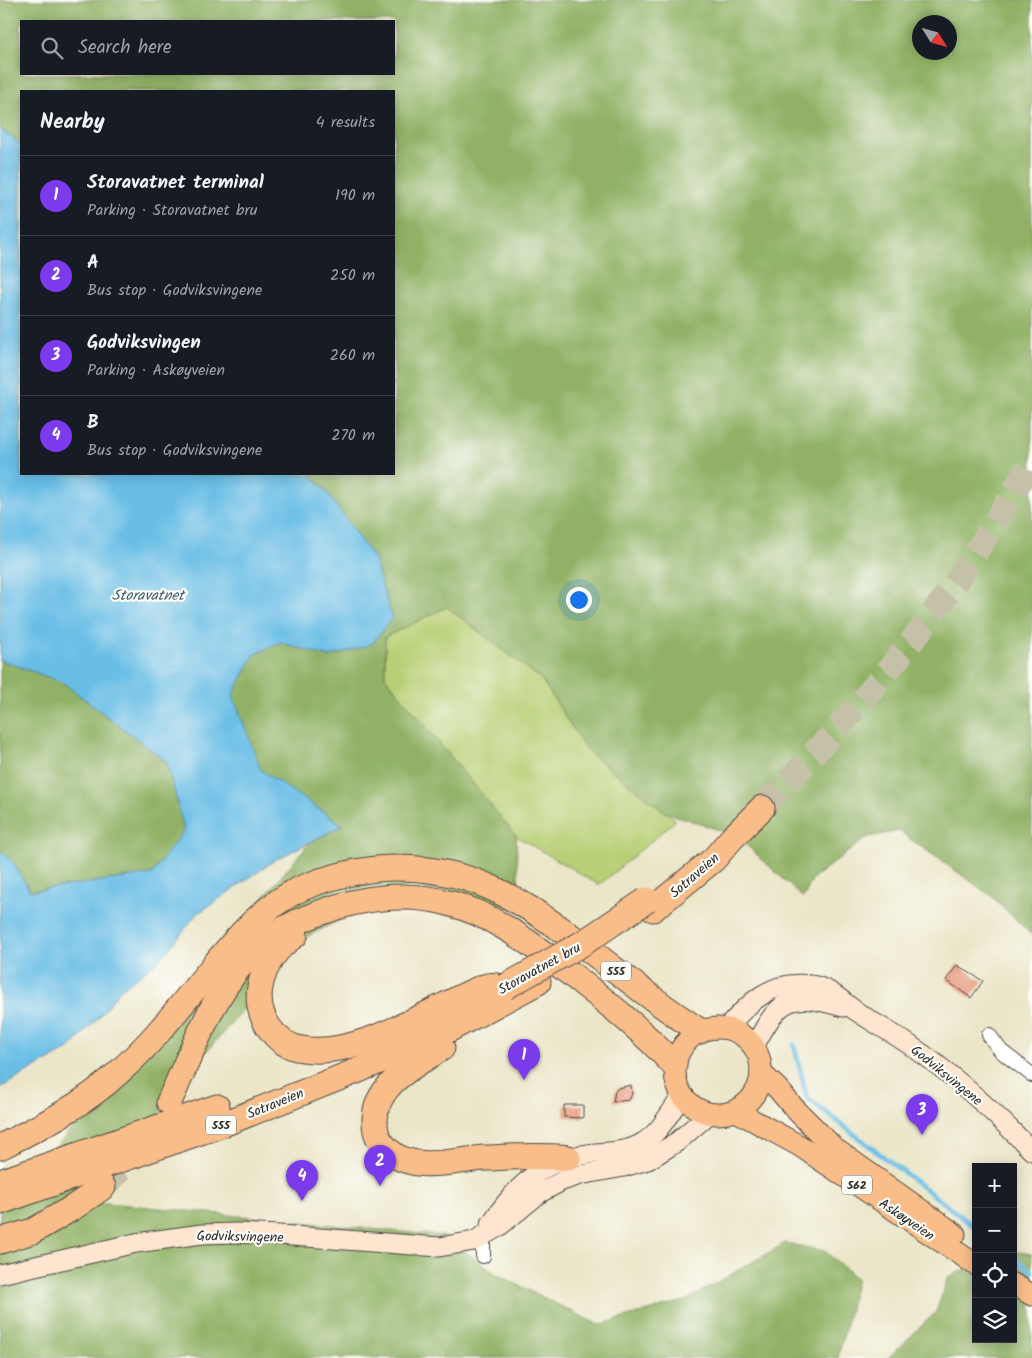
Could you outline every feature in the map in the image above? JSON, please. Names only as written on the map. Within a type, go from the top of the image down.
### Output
[{"type":"highway","name":"Sotraveien","points":[[650,905],[709,850],[732,838],[762,808]]},
{"type":"highway","name":"555","points":[[0,1147],[91,1096],[119,1073],[154,1037],[229,948],[254,922],[276,904],[301,888],[361,871],[417,868],[452,873],[503,893],[564,932],[662,1006],[700,1031]]},
{"type":"highway","name":"555","points":[[169,1102],[212,1010],[232,976],[259,947],[278,932],[298,921],[334,908],[373,898],[424,898],[450,903],[491,920],[519,936],[587,986],[637,1029],[674,1065]]},
{"type":"highway","name":"Storavatnet bru","points":[[433,1031],[545,978],[650,905]]},
{"type":"highway","name":"Storavatnet bru","points":[[433,1031],[488,985],[505,987],[650,905]]},
{"type":"highway","name":"555","points":[[334,908],[281,944],[271,958],[260,988],[261,1007],[266,1026],[286,1044],[301,1049],[325,1051],[362,1042],[433,1031]]},
{"type":"highway","name":"Sotraveien","points":[[1,1195],[226,1123],[354,1072],[433,1031]]},
{"type":"highway","name":"555","points":[[433,1031],[378,1098],[374,1115],[375,1129],[379,1141],[392,1154],[404,1160],[422,1163],[529,1156],[568,1158]]},
{"type":"highway","points":[[0,1241],[33,1231],[103,1187]]},
{"type":"main road","name":"Godviksvingene","points":[[727,1028],[751,1001],[762,994],[785,985],[810,985],[822,988],[916,1049],[1003,1121],[1032,1151]]},
{"type":"main road","name":"Godviksvingene","points":[[754,1047],[767,1021],[779,1008],[789,1001],[802,999],[830,1003],[854,1010]]},
{"type":"main road","points":[[718,1027],[727,1028],[742,1035],[754,1047],[760,1064],[760,1082],[751,1099],[736,1110],[727,1113],[709,1114],[694,1107],[682,1096],[675,1081],[674,1065],[677,1054],[683,1044],[700,1031],[718,1027]]},
{"type":"main road","name":"Askøyveien","points":[[761,1073],[834,1148],[972,1246]]},
{"type":"main road","points":[[483,1236],[498,1212],[532,1175],[547,1166],[568,1158],[623,1151],[642,1143],[656,1133],[682,1096]]},
{"type":"main road","name":"Askøyveien","points":[[736,1110],[800,1146],[972,1263]]},
{"type":"main road","name":"Godviksvingene","points":[[0,1274],[136,1243],[202,1234],[279,1235],[439,1247],[474,1241],[500,1226],[540,1193],[562,1181],[580,1175],[624,1167],[648,1160],[677,1142],[709,1114]]},
{"type":"street","points":[[989,1035],[1001,1051],[1032,1076]]},
{"type":"street","points":[[482,1256],[483,1236]]},
{"type":"green space","points":[[0,0],[1032,0],[1032,935],[990,895],[899,831],[868,837],[813,878],[803,898],[737,836],[665,812],[587,751],[542,680],[447,607],[385,637],[385,677],[516,836],[520,910],[411,885],[308,936],[185,1076],[98,1202],[443,1236],[496,1274],[599,1325],[687,1300],[785,1243],[825,1251],[857,1279],[838,1358],[0,1358],[0,1208],[46,1159],[309,843],[343,825],[260,770],[233,695],[254,655],[280,642],[329,657],[372,644],[392,618],[374,559],[325,490],[311,475],[395,475],[395,90],[20,90],[20,145],[0,129]]},
{"type":"green space","points":[[447,607],[542,680],[587,751],[676,820],[599,885],[516,836],[385,677],[385,637]]},
{"type":"green space","points":[[0,660],[62,682],[167,762],[184,830],[152,874],[30,891],[13,862],[0,850]]},
{"type":"green space","points":[[1017,1252],[1032,1254],[1032,1358],[888,1358],[936,1312],[948,1277],[972,1266],[972,1343],[1017,1343]]},
{"type":"water","name":"Storavatnet","points":[[0,129],[20,145],[20,475],[311,475],[325,490],[374,559],[392,618],[372,644],[329,657],[280,642],[254,655],[233,695],[261,770],[343,825],[275,860],[196,915],[162,958],[120,990],[100,1016],[69,1049],[0,1088],[0,850],[13,862],[30,891],[152,874],[184,830],[167,762],[62,682],[0,660]]},
{"type":"building","points":[[957,965],[983,981],[971,998],[946,980]]},
{"type":"building","points":[[631,1085],[632,1094],[629,1100],[613,1102],[615,1091],[618,1088]]},
{"type":"building","points":[[564,1105],[583,1105],[583,1118],[564,1117]]},
{"type":"waterway","points":[[794,1045],[807,1098],[972,1225]]},
{"type":"waterway","points":[[1017,1260],[1032,1271]]},
{"type":"tunnel","points":[[762,808],[855,709],[924,625],[973,556],[1032,460]]},
{"type":"tunnel","points":[[103,1187],[140,1150]]},
{"type":"place","name":"Storavatnet terminal","points":[[524,1080]]},
{"type":"place","name":"Godviksvingen","points":[[922,1135]]},
{"type":"place","name":"A","points":[[380,1186]]},
{"type":"place","name":"B","points":[[302,1201]]}]
